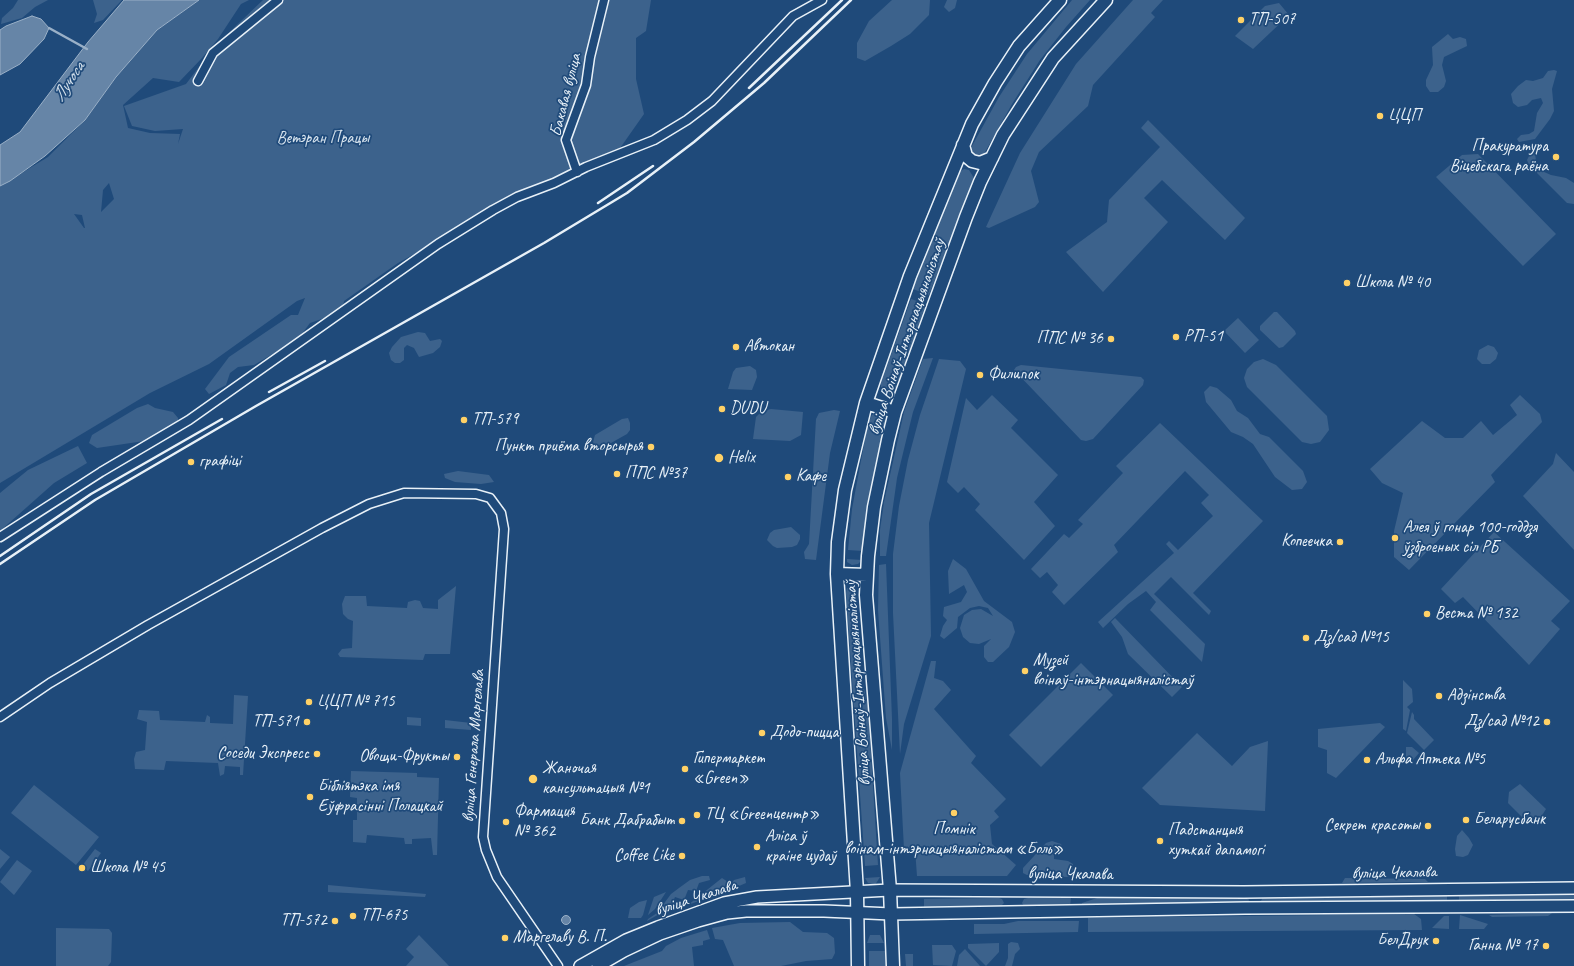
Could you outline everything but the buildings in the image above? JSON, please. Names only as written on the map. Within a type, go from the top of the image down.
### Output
[{"type":"main road","name":"вуліца Воінаў-Інтэрнацыяналістаў","points":[[858,966],[857,892],[837,574],[838,542],[845,490],[866,403],[910,276],[952,170],[995,82],[1015,52],[1060,0]]},
{"type":"main road","name":"вуліца Воінаў-Інтэрнацыяналістаў","points":[[893,966],[890,890],[871,673],[866,595],[874,507],[895,412],[934,303],[980,182],[1003,135],[1046,68],[1106,0]]},
{"type":"main road","points":[[963,145],[964,152],[972,161],[980,163],[992,158]]},
{"type":"main road","points":[[952,170],[963,166],[971,167],[976,172],[980,182]]},
{"type":"main road","points":[[866,403],[895,412]]},
{"type":"main road","points":[[837,574],[867,575]]},
{"type":"main road","name":"вуліца Чкалава","points":[[580,966],[626,940],[695,913],[724,903],[757,897],[890,890],[1028,892],[1267,892],[1574,888]]},
{"type":"main road","points":[[998,891],[1007,896],[1008,902],[1006,907],[999,911]]},
{"type":"main road","points":[[1028,892],[1021,894],[1018,902],[1020,908],[1029,911]]},
{"type":"main road","points":[[1244,892],[1249,895],[1251,900],[1249,905],[1245,908]]},
{"type":"main road","points":[[1267,892],[1260,895],[1258,900],[1261,906],[1267,908]]},
{"type":"main road","name":"вуліца Чкалава","points":[[598,966],[624,951],[660,934],[698,920],[727,913],[763,910],[891,914],[1245,908],[1574,906]]},
{"type":"street","points":[[198,80],[212,53],[278,0]]},
{"type":"street","name":"Бакавая вуліца","points":[[578,172],[566,140],[586,85],[590,57],[604,0]]},
{"type":"street","points":[[0,538],[100,472],[189,420],[438,244],[493,210],[517,197],[554,183],[654,140],[687,120],[712,101],[793,16],[822,0]]},
{"type":"street","name":"вуліца Генерала Маргелава","points":[[0,717],[50,682],[148,625],[315,532],[369,504],[404,493],[437,492],[483,495],[490,498],[498,507],[503,519],[504,529],[484,837],[486,850],[497,877],[558,966]]},
{"type":"green space","points":[[18,0],[48,0],[35,7],[22,18],[1,24],[2,18],[13,8]]},
{"type":"green space","points":[[93,0],[122,0],[103,20],[94,23],[97,14]]},
{"type":"green space","name":"Ветэран Працы","points":[[199,0],[249,0],[241,4],[218,39],[179,82],[153,78],[123,105],[128,128],[150,133],[180,134],[178,144],[183,129],[155,131],[132,126],[124,106],[186,84],[214,47],[263,0],[651,0],[646,31],[636,38],[636,79],[644,114],[618,151],[565,172],[398,263],[344,301],[342,312],[310,323],[298,339],[254,365],[238,367],[230,373],[226,385],[209,394],[205,389],[229,357],[291,315],[298,315],[305,298],[297,301],[209,364],[150,393],[0,483],[0,186],[48,157],[85,120],[117,76],[156,31]],"holes":[[[109,183],[114,199],[101,212],[103,190]],[[74,214],[82,215],[85,228],[84,228]]]},
{"type":"green space","points":[[892,0],[930,0],[929,15],[910,34],[891,46],[865,61],[857,58],[857,43],[869,21]]},
{"type":"green space","points":[[947,0],[957,0],[955,8],[949,12],[944,7]]},
{"type":"green space","points":[[1072,0],[1090,0],[1040,60],[1012,104],[984,154],[979,158],[975,158],[970,153],[972,146],[999,97],[1027,54]]},
{"type":"green space","points":[[1133,0],[1163,0],[1151,13],[1155,17],[1093,85],[1088,106],[1039,152],[1031,171],[1039,202],[1035,207],[989,228],[986,227],[1020,153],[1076,64]]},
{"type":"green space","points":[[1279,3],[1289,15],[1253,49],[1235,36],[1265,6]]},
{"type":"green space","points":[[1448,34],[1453,39],[1460,37],[1466,39],[1467,46],[1444,57],[1442,65],[1446,81],[1444,87],[1438,92],[1430,92],[1426,86],[1426,80],[1433,65],[1432,47]]},
{"type":"green space","points":[[1548,71],[1557,71],[1552,89],[1554,111],[1535,139],[1519,142],[1517,139],[1521,135],[1529,134],[1534,131],[1537,113],[1543,103],[1541,98],[1532,100],[1527,105],[1518,107],[1513,103],[1511,94],[1526,80],[1533,81],[1543,78]]},
{"type":"green space","points":[[1148,120],[1245,218],[1225,240],[1162,180],[1144,198],[1168,222],[1103,292],[1066,252],[1107,222],[1109,200],[1160,147],[1141,128]]},
{"type":"green space","points":[[1531,152],[1535,153],[1537,169],[1551,175],[1566,178],[1574,183],[1574,204],[1567,203],[1529,165],[1527,160]]},
{"type":"green space","points":[[1478,154],[1556,234],[1523,266],[1436,177],[1462,155]]},
{"type":"green space","points":[[964,169],[969,170],[974,178],[929,295],[913,289],[959,172]]},
{"type":"green space","points":[[911,299],[926,304],[895,391],[891,395],[883,394],[881,383]]},
{"type":"green space","points":[[1274,312],[1277,312],[1295,331],[1296,334],[1283,347],[1279,348],[1260,330],[1260,326]]},
{"type":"green space","points":[[1238,318],[1259,340],[1245,353],[1224,331]]},
{"type":"green space","points":[[418,332],[425,333],[430,341],[440,339],[442,341],[440,347],[433,353],[419,357],[414,348],[407,345],[404,348],[404,360],[400,363],[395,363],[391,360],[389,353],[401,337]]},
{"type":"green space","points":[[1488,345],[1494,347],[1498,353],[1496,359],[1490,364],[1482,364],[1477,359],[1479,350]]},
{"type":"green space","points":[[933,358],[913,412],[897,478],[886,556],[880,556],[880,530],[884,502],[904,412],[923,359]]},
{"type":"green space","points":[[939,359],[960,361],[966,369],[929,523],[931,636],[904,724],[900,754],[893,613],[893,554],[899,506],[908,460],[920,415]]},
{"type":"green space","points":[[1263,359],[1276,365],[1327,416],[1329,430],[1320,442],[1311,444],[1302,442],[1247,387],[1244,378],[1247,369],[1254,362]]},
{"type":"green space","points":[[1021,365],[1141,377],[1144,380],[1143,385],[1093,439],[1086,441],[1081,440],[1014,370],[1016,367]]},
{"type":"green space","points":[[750,366],[756,370],[757,377],[752,390],[728,389],[733,372],[736,368]]},
{"type":"green space","points":[[1210,386],[1217,388],[1231,400],[1237,411],[1248,418],[1260,434],[1269,437],[1303,471],[1307,482],[1302,489],[1292,490],[1275,477],[1253,444],[1243,437],[1231,432],[1206,402],[1204,392]]},
{"type":"green space","points":[[992,395],[1018,420],[1011,428],[1058,475],[1034,502],[1055,526],[1024,560],[975,510],[980,504],[964,487],[958,493],[947,482],[966,398],[977,410]]},
{"type":"green space","points":[[1520,395],[1540,414],[1542,422],[1491,475],[1495,482],[1409,570],[1394,557],[1394,531],[1403,493],[1382,483],[1370,469],[1422,421],[1445,438],[1463,438],[1481,421],[1493,435],[1517,415],[1510,405]]},
{"type":"green space","points":[[148,404],[155,408],[173,412],[178,418],[178,424],[151,440],[97,448],[89,443],[92,435],[137,408]]},
{"type":"green space","points":[[771,409],[803,412],[801,435],[790,441],[753,439],[756,417],[762,411]]},
{"type":"green space","points":[[834,410],[840,411],[830,453],[816,560],[805,559],[804,552],[809,544],[816,419],[819,413]]},
{"type":"green space","points":[[876,413],[884,417],[885,422],[866,509],[863,551],[848,550],[852,509],[868,423],[872,415]]},
{"type":"green space","points":[[628,418],[630,430],[627,434],[602,448],[595,449],[592,446],[595,435],[622,419]]},
{"type":"green space","points":[[1160,423],[1263,521],[1193,593],[1211,611],[1209,615],[1171,577],[1154,594],[1205,644],[1202,662],[1150,610],[1156,602],[1146,591],[1128,604],[1103,628],[1098,622],[1174,553],[1166,544],[1169,541],[1178,550],[1213,516],[1201,503],[1209,495],[1185,471],[1114,545],[1118,552],[1064,605],[1052,592],[1058,585],[1047,572],[1040,578],[1031,569],[1064,534],[1069,538],[1083,524],[1078,520],[1123,473],[1116,466]]},
{"type":"green space","points":[[78,446],[87,463],[54,483],[0,531],[0,493],[28,470]]},
{"type":"green space","points":[[1556,453],[1574,472],[1574,550],[1523,496],[1553,464]]},
{"type":"green space","points":[[458,471],[489,475],[494,482],[481,484],[455,482],[445,478],[444,474]]},
{"type":"green space","points":[[791,527],[800,535],[797,545],[792,547],[777,548],[767,540],[770,533],[774,530]]},
{"type":"green space","points":[[1494,532],[1570,601],[1551,621],[1560,629],[1529,665],[1463,597],[1455,603],[1441,589]]},
{"type":"green space","points":[[847,559],[862,560],[858,564],[852,565],[847,562]]},
{"type":"green space","points":[[953,559],[966,569],[984,601],[1012,622],[1015,632],[1009,647],[993,662],[988,662],[984,657],[984,646],[991,639],[979,644],[970,643],[963,637],[960,628],[964,615],[972,610],[981,609],[993,616],[988,608],[979,606],[970,608],[958,617],[957,628],[944,639],[940,636],[943,626],[947,620],[943,616],[944,607],[961,602],[967,592],[964,585],[949,594],[948,571]]},
{"type":"green space","points":[[886,564],[892,750],[886,718],[878,610],[879,565]]},
{"type":"green space","points":[[456,586],[450,654],[425,654],[423,660],[340,657],[338,654],[342,649],[352,648],[353,621],[348,619],[343,614],[342,604],[345,596],[366,596],[367,606],[407,608],[408,602],[415,600],[420,601],[423,608],[438,609],[438,600]]},
{"type":"green space","points":[[853,587],[856,592],[861,675],[868,707],[878,865],[865,866],[846,593],[847,588]]},
{"type":"green space","points":[[1115,618],[1182,687],[1172,697],[1128,654],[1122,637],[1111,622]]},
{"type":"green space","points":[[931,661],[936,661],[934,678],[943,681],[951,690],[934,709],[976,756],[971,763],[1006,799],[994,811],[999,817],[990,825],[992,844],[1016,865],[1007,876],[917,876],[915,849],[904,849],[900,773]]},
{"type":"green space","points":[[1081,663],[1113,695],[1041,767],[1009,735]]},
{"type":"green space","points":[[1403,680],[1412,689],[1413,702],[1407,707],[1410,710],[1406,731],[1403,729]]},
{"type":"green space","points":[[234,695],[248,696],[243,775],[240,775],[240,767],[225,766],[224,774],[220,776],[218,763],[166,761],[164,770],[135,769],[134,759],[136,752],[145,750],[147,722],[137,719],[139,710],[159,711],[160,720],[205,722],[207,715],[210,717],[210,723],[233,724]]},
{"type":"green space","points":[[1412,712],[1414,719],[1434,740],[1424,750],[1407,733]]},
{"type":"green space","points":[[407,717],[421,718],[421,726],[407,725]]},
{"type":"green space","points":[[445,720],[471,723],[471,730],[445,728]]},
{"type":"green space","points":[[1380,723],[1385,727],[1336,778],[1327,773],[1327,750],[1318,747],[1318,729]]},
{"type":"green space","points":[[1197,733],[1232,766],[1250,747],[1268,741],[1265,811],[1160,805],[1142,788]]},
{"type":"green space","points":[[1406,747],[1412,747],[1419,753],[1413,760],[1406,760]]},
{"type":"green space","points":[[351,771],[417,773],[417,777],[439,778],[437,855],[433,855],[431,838],[412,839],[412,844],[405,844],[404,838],[367,835],[366,843],[353,842],[353,820],[357,820],[357,798],[350,797]]},
{"type":"green space","points":[[1520,784],[1546,809],[1541,817],[1522,817],[1508,803],[1509,792]]},
{"type":"green space","points":[[34,785],[99,837],[76,865],[11,813]]},
{"type":"green space","points":[[1462,830],[1473,845],[1468,855],[1463,857],[1456,856],[1455,849],[1457,836]]},
{"type":"green space","points":[[1052,841],[1061,844],[1063,849],[1054,854],[1054,859],[1068,861],[1073,864],[1073,875],[1067,877],[1027,875],[1023,873],[1023,868],[1046,843]]},
{"type":"green space","points":[[0,849],[10,857],[0,869]]},
{"type":"green space","points":[[95,849],[101,853],[88,871],[82,866]]},
{"type":"green space","points":[[17,860],[32,871],[14,895],[0,882]]},
{"type":"green space","points":[[702,876],[709,876],[710,880],[699,883],[696,891],[688,890],[684,900],[675,897],[670,908],[647,921],[657,913],[671,894],[690,880]]},
{"type":"green space","points":[[745,877],[746,883],[725,892],[734,880]]},
{"type":"green space","points":[[880,877],[875,885],[868,883],[865,878]]},
{"type":"green space","points":[[722,878],[728,882],[720,893],[688,905]]},
{"type":"green space","points":[[1345,878],[1425,879],[1428,882],[1342,883]]},
{"type":"green space","points":[[328,885],[426,894],[425,897],[328,892]]},
{"type":"green space","points":[[666,892],[655,909],[648,915],[654,897]]},
{"type":"green space","points":[[1100,895],[1248,897],[1249,901],[1248,904],[1082,905],[1082,903],[1100,897]]},
{"type":"green space","points":[[1574,895],[1574,904],[1459,905],[1459,896]]},
{"type":"green space","points":[[1447,896],[1447,904],[1263,904],[1261,901],[1263,897]]},
{"type":"green space","points":[[1071,897],[1070,907],[1024,906],[1022,903],[1024,899],[1028,898]]},
{"type":"green space","points":[[924,899],[1002,899],[1004,903],[999,908],[924,909]]},
{"type":"green space","points":[[647,900],[641,918],[628,918],[630,908],[639,902]]},
{"type":"green space","points":[[1552,913],[1548,916],[1492,917],[1489,915]]},
{"type":"green space","points":[[1414,914],[1421,919],[1422,930],[1088,932],[1088,918]]},
{"type":"green space","points":[[1460,915],[1488,924],[1484,929],[1459,929]]},
{"type":"green space","points":[[1444,916],[1449,916],[1449,929],[1432,928]]},
{"type":"green space","points":[[1018,921],[1079,921],[1078,932],[974,934],[974,924],[1004,924]]},
{"type":"green space","points":[[790,922],[803,932],[827,933],[834,938],[835,953],[832,959],[806,961],[781,966],[734,966],[723,940],[715,939],[712,928],[740,923]]},
{"type":"green space","points":[[56,928],[109,929],[112,933],[111,962],[108,966],[56,966]]},
{"type":"green space","points":[[707,930],[710,939],[703,941],[703,945],[692,947],[694,966],[624,966],[662,951],[666,946],[681,938]]},
{"type":"green space","points":[[419,935],[449,966],[406,966],[414,957],[406,949]]},
{"type":"green space","points":[[870,935],[880,935],[884,943],[867,943]]},
{"type":"green space","points":[[1011,942],[1018,943],[1020,949],[1015,954],[1012,966],[1005,966],[1008,958],[1008,944]]},
{"type":"green space","points":[[999,943],[999,952],[986,966],[968,948],[968,944]]},
{"type":"green space","points":[[932,945],[952,945],[956,951],[952,966],[933,965]]},
{"type":"green space","points":[[965,949],[980,966],[957,966],[959,955]]},
{"type":"green space","points":[[869,951],[886,951],[886,966],[869,966]]},
{"type":"green space","points":[[905,954],[913,954],[913,966],[906,966]]},
{"type":"water","name":"Лучоса","points":[[124,0],[199,0],[157,30],[116,77],[85,120],[45,156],[10,181],[0,186],[0,145],[20,132],[88,42]]},
{"type":"water","points":[[32,16],[41,19],[49,28],[44,39],[20,64],[0,75],[0,30],[6,26]]},
{"type":"water","points":[[564,916],[568,916],[570,920],[568,924],[564,924],[562,922],[562,918]]},
{"type":"waterway","points":[[49,28],[87,49]]},
{"type":"railway","points":[[749,88],[842,0]]},
{"type":"railway","points":[[0,564],[95,500],[256,406],[544,243],[627,193],[694,142],[764,83],[851,0]]},
{"type":"railway","points":[[598,203],[653,166]]},
{"type":"railway","points":[[269,392],[325,361]]},
{"type":"railway","points":[[0,556],[91,494],[222,419]]},
{"type":"place","name":"ТП-507","points":[[1241,20]]},
{"type":"place","name":"ЦЦП","points":[[1380,116]]},
{"type":"place","name":"Пракуратура Віцебскага раёна","points":[[1556,157]]},
{"type":"place","name":"Школа № 40","points":[[1347,283]]},
{"type":"place","name":"РП-51","points":[[1176,337]]},
{"type":"place","name":"ППС № 36","points":[[1111,339]]},
{"type":"place","name":"Автокан","points":[[736,347]]},
{"type":"place","name":"Филипок","points":[[980,375]]},
{"type":"place","name":"DUDU","points":[[722,409]]},
{"type":"place","name":"ТП-579","points":[[464,420]]},
{"type":"place","name":"Пункт приёма вторсырья","points":[[651,447]]},
{"type":"place","name":"Helix","points":[[719,458]]},
{"type":"place","name":"графіці","points":[[191,462]]},
{"type":"place","name":"ППС №37","points":[[617,474]]},
{"type":"place","name":"Кафе","points":[[788,477]]},
{"type":"place","name":"Алея ў гонар 100-годдзя ўзброеных сіл РБ","points":[[1395,538]]},
{"type":"place","name":"Копеечка","points":[[1340,542]]},
{"type":"place","name":"Веста № 132","points":[[1427,614]]},
{"type":"place","name":"Дз/сад №15","points":[[1306,638]]},
{"type":"place","name":"Музей воінаў-інтэрнацыяналістаў","points":[[1025,671]]},
{"type":"place","name":"Адзінства","points":[[1439,696]]},
{"type":"place","name":"ЦЦП № 715","points":[[309,702]]},
{"type":"place","name":"ТП-571","points":[[307,722]]},
{"type":"place","name":"Дз/сад №12","points":[[1547,722]]},
{"type":"place","name":"Додо-пицца","points":[[762,733]]},
{"type":"place","name":"Соседи Экспресс","points":[[317,754]]},
{"type":"place","name":"Овощи-Фрукты","points":[[457,757]]},
{"type":"place","name":"Альфа Аптека №5","points":[[1367,760]]},
{"type":"place","name":"Гипермаркет «Green»","points":[[685,769]]},
{"type":"place","name":"Жаночая кансультацыя №1","points":[[533,779]]},
{"type":"place","name":"Бібліятэка імя Еўфрасінні Полацкай","points":[[310,797]]},
{"type":"place","name":"Помнік воінам-інтэрнацыяналістам «Боль»","points":[[954,813]]},
{"type":"place","name":"ТЦ «Greenцентр»","points":[[697,815]]},
{"type":"place","name":"Беларусбанк","points":[[1466,820]]},
{"type":"place","name":"Банк Дабрабыт","points":[[682,821]]},
{"type":"place","name":"Фармация № 362","points":[[506,822]]},
{"type":"place","name":"Секрет красоты","points":[[1428,826]]},
{"type":"place","name":"Падстанцыя хуткай дапамогі","points":[[1160,841]]},
{"type":"place","name":"Аліса ў краіне цудаў","points":[[757,847]]},
{"type":"place","name":"Coffee Like","points":[[682,856]]},
{"type":"place","name":"Школа № 45","points":[[82,868]]},
{"type":"place","name":"ТП-675","points":[[353,916]]},
{"type":"place","name":"ТП-572","points":[[335,921]]},
{"type":"place","name":"Маргелаву В. П.","points":[[505,938]]},
{"type":"place","name":"БелДрук","points":[[1436,941]]},
{"type":"place","name":"Ганна № 17","points":[[1546,946]]}]
